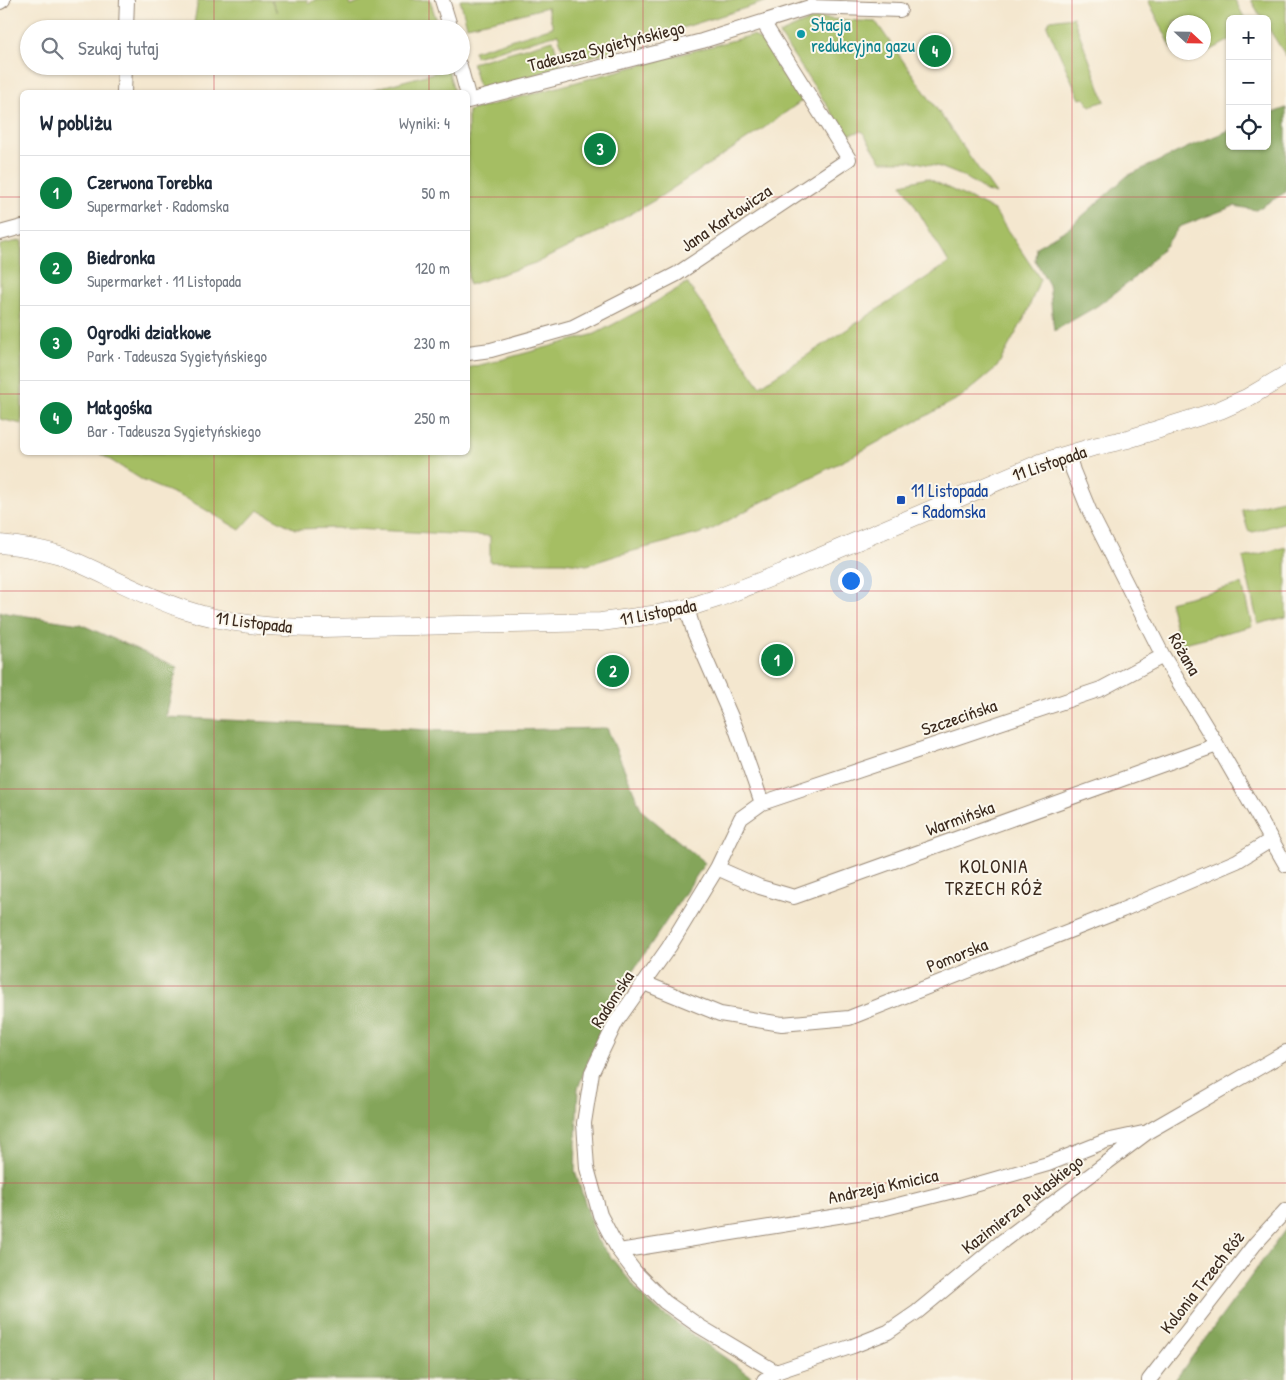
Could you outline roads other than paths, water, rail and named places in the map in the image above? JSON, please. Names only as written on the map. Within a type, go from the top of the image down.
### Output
[{"type":"main road","name":"11 Listopada","points":[[0,544],[22,546],[60,555],[159,600],[187,610],[226,621],[263,626],[322,628],[600,622],[687,608],[718,598],[1043,462],[1128,439],[1220,410],[1247,398],[1286,375]]},
{"type":"street","points":[[126,20],[127,0]]},
{"type":"street","points":[[442,0],[448,20]]},
{"type":"street","name":"Tadeusza Sygietyńskiego","points":[[470,97],[702,41],[810,7],[900,10]]},
{"type":"street","name":"Jana Karłowicza","points":[[470,353],[491,350],[582,323],[678,274],[849,160],[763,22]]},
{"type":"street","points":[[124,90],[125,75]]},
{"type":"street","points":[[462,75],[466,90]]},
{"type":"street","points":[[0,233],[20,228]]},
{"type":"street","name":"Różana","points":[[1068,454],[1089,510],[1164,656],[1286,865]]},
{"type":"street","points":[[687,608],[694,632],[735,726],[762,803]]},
{"type":"street","name":"Szczecińska","points":[[762,803],[1101,689],[1164,656]]},
{"type":"street","name":"Warmińska","points":[[717,868],[760,887],[794,897],[1217,745]]},
{"type":"street","name":"Radomska","points":[[762,803],[741,818],[717,868],[669,947],[616,1022],[592,1072],[584,1123],[587,1168],[597,1206],[619,1252],[635,1272],[665,1302],[770,1376]]},
{"type":"street","name":"Pomorska","points":[[644,983],[720,1014],[782,1024],[849,1018],[1122,910],[1237,861],[1272,840]]},
{"type":"street","name":"Kazimierza Pułaskiego","points":[[770,1376],[888,1332],[917,1312],[1004,1240],[1149,1132],[1286,1052]]},
{"type":"street","name":"Andrzeja Kmicica","points":[[619,1252],[882,1208],[966,1188],[1048,1164],[1106,1141],[1149,1132]]},
{"type":"street","name":"Kolonia Trzech Róż","points":[[1149,1380],[1255,1244],[1286,1210]]},
{"type":"place","name":"Stacja redukcyjna gazu","points":[[801,34]]},
{"type":"place","name":"Małgośka","points":[[935,51]]},
{"type":"place","name":"Ogrodki działkowe","points":[[600,149]]},
{"type":"place","name":"11 Listopada - Radomska","points":[[901,500]]},
{"type":"place","name":"Czerwona Torebka","points":[[777,660]]},
{"type":"place","name":"Biedronka","points":[[613,671]]},
{"type":"district","name":"KOLONIA TRZECH RÓŻ","points":[[994,877]]}]
